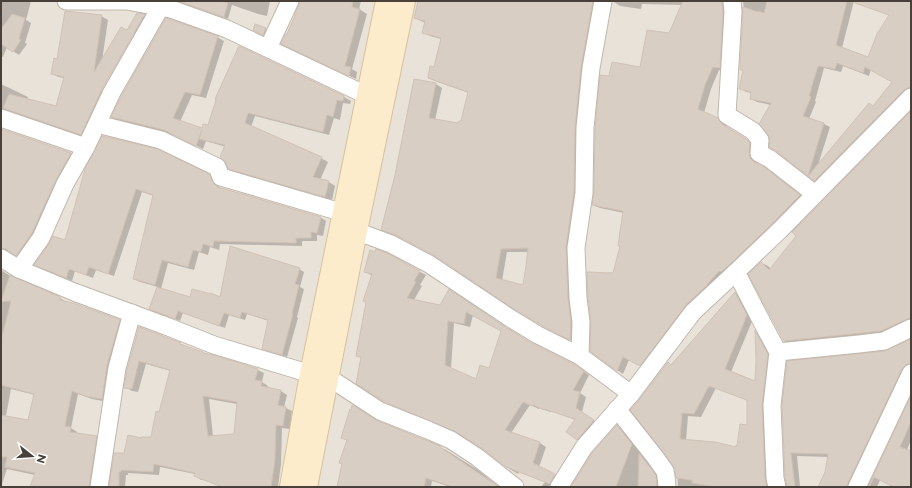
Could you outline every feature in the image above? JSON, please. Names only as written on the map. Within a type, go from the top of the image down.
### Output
[{"type":"street","points":[[66,1],[127,2],[169,6],[227,29],[368,96]]},
{"type":"street","points":[[268,48],[290,1]]},
{"type":"street","points":[[306,487],[320,375],[344,213],[387,1]]},
{"type":"street","points":[[291,487],[356,231],[404,1]]},
{"type":"street","points":[[580,356],[581,322],[578,298],[576,248],[584,193],[585,128],[591,68],[603,1]]},
{"type":"street","points":[[732,1],[733,12],[727,115],[753,131],[760,140],[759,153],[770,159],[815,194]]},
{"type":"street","points":[[19,269],[41,238],[65,184],[86,147],[112,92],[169,6]]},
{"type":"street","points":[[559,487],[584,447],[631,394],[693,312],[736,272],[911,97]]},
{"type":"street","points":[[1,118],[86,147]]},
{"type":"street","points":[[97,124],[161,140],[217,167],[221,177],[344,213]]},
{"type":"street","points":[[356,231],[391,244],[423,261],[538,335],[580,356],[631,394]]},
{"type":"street","points":[[1,258],[19,269],[74,292],[214,345],[320,375],[380,411],[452,440],[477,457],[515,487]]},
{"type":"street","points":[[736,272],[778,352],[772,406],[775,478],[777,487]]},
{"type":"street","points":[[99,487],[117,368],[132,313]]},
{"type":"street","points":[[778,352],[884,341],[911,328]]},
{"type":"street","points":[[857,487],[911,373]]},
{"type":"street","points":[[617,409],[665,471],[667,487]]},
{"type":"shaded area","points":[[1,1],[383,1],[286,487],[1,487]]},
{"type":"shaded area","points":[[411,1],[911,1],[911,487],[310,487]]},
{"type":"building","points":[[181,1],[221,1],[228,3],[224,17]]},
{"type":"building","points":[[300,1],[353,1],[352,7],[360,9],[345,66],[351,67],[349,76],[281,44],[287,34]]},
{"type":"building","points":[[418,1],[593,1],[581,67],[575,128],[574,192],[566,247],[568,298],[571,322],[570,340],[515,310],[434,255],[396,235],[381,230],[395,175],[414,79],[436,83],[429,118],[458,123],[461,121],[468,92],[428,78],[430,66],[434,67],[441,38],[422,33],[425,21],[414,18]],"holes":[[[528,248],[523,285],[496,278],[501,249]]]},
{"type":"building","points":[[683,1],[722,1],[723,12],[720,68],[713,67],[705,85],[698,109],[718,118],[722,124],[746,139],[750,143],[750,158],[800,195],[729,265],[721,272],[719,271],[686,305],[640,366],[623,357],[617,371],[590,351],[591,322],[587,272],[613,273],[620,246],[618,246],[623,211],[592,205],[594,193],[595,129],[600,75],[609,76],[612,62],[640,67],[647,30],[669,33]]},
{"type":"building","points":[[767,1],[847,1],[836,45],[868,57],[877,34],[889,15],[855,3],[855,1],[911,1],[911,87],[904,90],[814,181],[769,147],[770,141],[768,134],[759,124],[771,103],[750,99],[751,92],[739,89],[743,70],[740,70],[743,7],[764,13]],"holes":[[[837,63],[863,73],[865,67],[892,82],[873,106],[869,103],[808,176],[824,123],[803,116],[811,97],[809,96],[818,66],[835,69]]]},
{"type":"building","points":[[65,11],[102,15],[94,72],[121,27],[127,30],[137,13],[145,14],[103,87],[81,135],[3,108],[9,94],[56,106],[64,77],[51,74],[54,58],[57,59]]},
{"type":"building","points":[[12,14],[25,18],[19,39],[21,40],[13,52],[1,44],[1,29]]},
{"type":"building","points":[[166,18],[218,36],[200,95],[185,92],[173,118],[202,128],[203,124],[208,125],[216,100],[215,99],[239,46],[344,96],[343,101],[337,100],[333,117],[327,115],[323,132],[248,113],[245,123],[322,157],[313,177],[329,181],[325,197],[228,169],[226,163],[220,157],[225,145],[199,139],[202,130],[196,146],[164,130],[111,117]]},
{"type":"building","points":[[255,24],[266,28],[263,35],[253,30]]},
{"type":"building","points":[[911,111],[911,318],[881,331],[784,341],[748,274],[761,262],[769,270],[796,236],[792,232]]},
{"type":"building","points":[[1,129],[71,153],[56,180],[32,233],[16,256],[6,249],[1,248]]},
{"type":"building","points":[[102,136],[158,149],[209,174],[214,184],[218,187],[321,217],[317,233],[311,232],[311,238],[296,238],[296,243],[214,241],[213,247],[203,244],[201,252],[193,250],[188,267],[162,260],[155,285],[133,279],[153,195],[136,189],[108,274],[89,267],[86,275],[69,269],[66,278],[34,265],[53,236],[65,240],[86,166]]},
{"type":"building","points":[[230,246],[300,268],[295,284],[299,285],[293,314],[282,355],[262,349],[268,320],[242,312],[240,318],[224,313],[219,326],[178,311],[175,319],[149,309],[157,287],[190,297],[192,289],[211,293],[220,297]]},
{"type":"building","points":[[376,249],[387,253],[420,271],[407,298],[440,305],[449,289],[505,327],[533,344],[584,371],[573,390],[580,392],[576,408],[594,420],[577,440],[566,432],[575,419],[523,402],[505,430],[540,442],[533,463],[555,474],[550,484],[506,467],[483,449],[456,432],[385,402],[356,384],[361,357],[356,356],[366,302],[363,301],[372,274],[364,272],[370,250],[375,252]],"holes":[[[466,312],[501,331],[489,368],[480,365],[476,379],[445,365],[448,321],[464,324]]]},
{"type":"building","points":[[10,275],[60,297],[60,300],[76,304],[120,320],[107,365],[102,399],[85,396],[72,391],[65,426],[71,427],[70,432],[97,436],[89,487],[30,487],[35,473],[5,467],[7,457],[1,457],[1,415],[28,420],[34,394],[1,385],[1,340],[11,301],[1,301]]},
{"type":"building","points":[[735,292],[747,315],[725,369],[755,381],[755,330],[768,354],[762,405],[765,478],[767,487],[716,487],[692,483],[692,480],[676,478],[673,465],[630,410],[668,362],[671,365]],"holes":[[[709,386],[747,400],[747,425],[740,424],[736,447],[715,442],[680,439],[682,413],[694,414]]]},
{"type":"building","points":[[139,327],[203,353],[258,369],[255,380],[262,381],[261,386],[281,390],[278,405],[286,407],[283,426],[276,425],[275,460],[271,487],[222,487],[194,476],[195,473],[154,464],[153,472],[121,470],[121,472],[119,472],[119,487],[109,487],[114,453],[124,453],[128,435],[141,438],[151,437],[156,411],[159,412],[170,370],[139,361],[132,389],[124,388],[127,370]],"holes":[[[203,396],[237,402],[234,434],[208,436]]]},
{"type":"building","points":[[911,339],[911,363],[902,369],[847,487],[818,487],[825,472],[828,454],[791,453],[795,487],[787,487],[785,477],[782,405],[787,361],[885,351]]},
{"type":"building","points":[[911,396],[911,422],[900,447],[911,451],[911,487],[893,487],[874,477],[868,487]]},
{"type":"building","points":[[352,405],[376,420],[440,446],[499,487],[453,487],[426,478],[424,487],[337,487],[342,464],[339,463],[347,440],[341,438]]},
{"type":"building","points":[[617,425],[632,444],[616,487],[571,487],[592,453]]},
{"type":"building","points":[[639,453],[656,475],[657,487],[638,487]]}]
